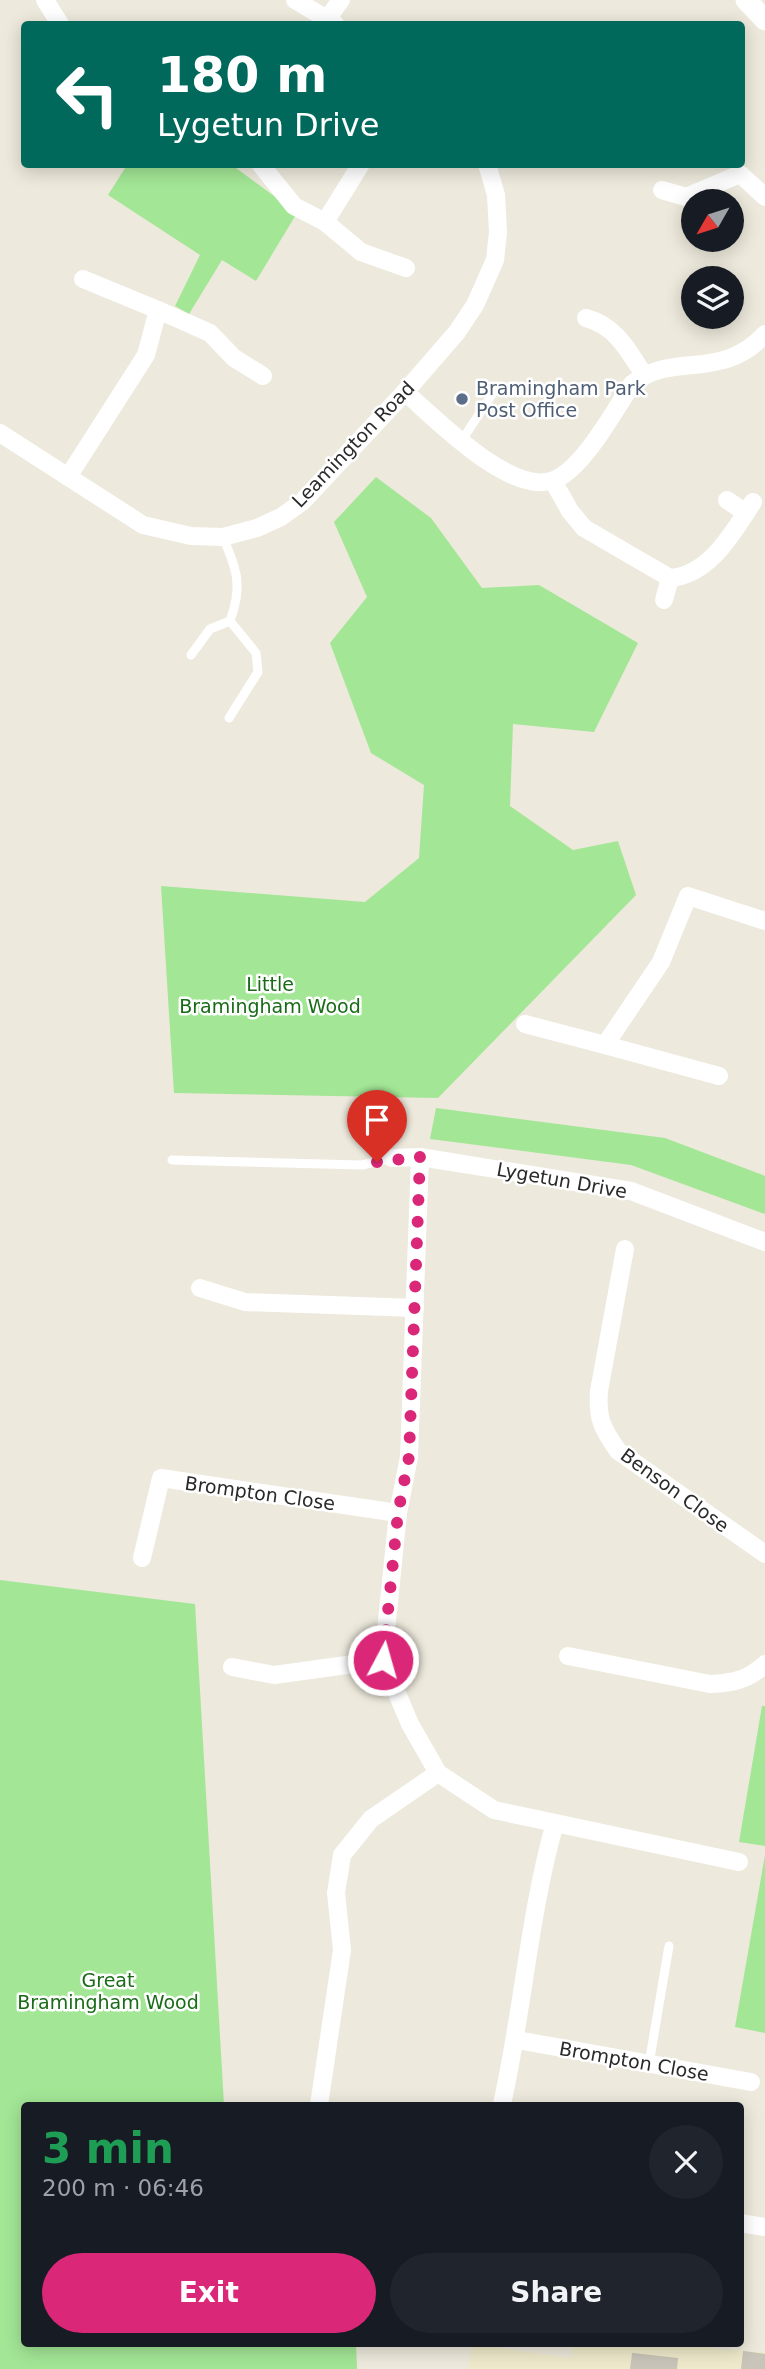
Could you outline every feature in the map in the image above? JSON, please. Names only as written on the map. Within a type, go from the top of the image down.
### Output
[{"type":"street","points":[[45,0],[58,21]]},
{"type":"street","points":[[295,0],[329,21]]},
{"type":"street","points":[[331,21],[341,0]]},
{"type":"street","points":[[746,0],[765,20]]},
{"type":"street","points":[[263,168],[294,206],[325,222],[361,252],[406,268]]},
{"type":"street","points":[[325,222],[359,168]]},
{"type":"street","name":"Leamington Road","points":[[0,433],[143,525],[191,536],[223,537],[257,528],[281,517],[302,502],[405,392],[457,332],[475,305],[495,260],[498,232],[496,195],[488,168]]},
{"type":"street","points":[[662,190],[686,197],[740,174],[765,197]]},
{"type":"street","points":[[83,279],[210,334],[234,358],[263,376]]},
{"type":"street","points":[[68,477],[146,355],[158,310]]},
{"type":"street","points":[[586,318],[601,322],[614,331],[644,375]]},
{"type":"street","points":[[405,392],[492,466],[522,480],[553,481],[572,468],[632,384],[644,375],[718,364],[750,349],[765,334]]},
{"type":"street","points":[[553,481],[570,511],[584,527],[670,578],[682,577],[724,546],[750,508],[727,500]]},
{"type":"street","points":[[664,600],[670,578]]},
{"type":"street","points":[[605,1045],[661,962],[688,896],[765,921]]},
{"type":"street","points":[[525,1024],[719,1076]]},
{"type":"street","points":[[420,1157],[409,1457],[398,1513],[383,1660],[410,1724],[439,1773],[494,1810],[739,1861]]},
{"type":"street","name":"Lygetun Drive","points":[[392,1158],[420,1157],[631,1191],[765,1242]]},
{"type":"street","name":"Benson Close","points":[[625,1249],[599,1391],[597,1415],[605,1434],[618,1451],[765,1554]]},
{"type":"street","points":[[200,1288],[245,1302],[415,1308]]},
{"type":"street","name":"Brompton Close","points":[[142,1558],[161,1478],[398,1513]]},
{"type":"street","points":[[568,1656],[710,1684],[733,1683],[751,1676],[765,1664]]},
{"type":"street","points":[[232,1667],[274,1675],[383,1660]]},
{"type":"street","points":[[319,2102],[342,1950],[336,1893],[342,1855],[371,1819],[439,1773]]},
{"type":"street","points":[[502,2102],[517,2040],[543,1866],[555,1823]]},
{"type":"street","name":"Brompton Close","points":[[517,2040],[751,2082]]},
{"type":"street","points":[[744,2224],[765,2227]]},
{"type":"lane","points":[[462,440],[496,387]]},
{"type":"lane","points":[[191,655],[210,629],[230,621],[238,598],[237,570],[223,537]]},
{"type":"lane","points":[[229,718],[258,673],[256,653],[230,621]]},
{"type":"lane","points":[[172,1160],[362,1165],[392,1158]]},
{"type":"lane","points":[[649,2064],[669,1946]]},
{"type":"shaded area","points":[[472,2347],[493,2347],[570,2358],[572,2347],[712,2347],[765,2353],[765,2369],[468,2369]]},
{"type":"green space","points":[[125,168],[236,168],[297,213],[256,281],[222,260],[189,314],[175,306],[200,255],[108,195]]},
{"type":"green space","name":"Little Bramingham Wood","points":[[376,477],[431,518],[482,588],[539,585],[638,643],[594,732],[513,724],[510,806],[573,850],[618,841],[636,895],[438,1098],[174,1093],[161,886],[365,902],[419,858],[424,785],[371,753],[330,643],[367,597],[334,522]]},
{"type":"green space","points":[[436,1108],[665,1138],[765,1176],[765,1214],[631,1165],[430,1139]]},
{"type":"green space","name":"Great Bramingham Wood","points":[[0,1580],[195,1604],[224,2102],[21,2102],[21,2347],[356,2347],[357,2369],[0,2369]]},
{"type":"green space","points":[[762,1706],[765,1706],[765,1846],[739,1842]]},
{"type":"green space","points":[[765,1855],[765,2033],[735,2027]]},
{"type":"building","points":[[744,2352],[765,2355],[765,2369],[742,2369]]},
{"type":"building","points":[[633,2354],[677,2359],[676,2369],[631,2369]]},
{"type":"place","name":"Bramingham Park Post Office","points":[[462,399]]},
{"type":"route","points":[[377,1162],[392,1158],[420,1157],[409,1457],[398,1513],[383,1660]]}]
